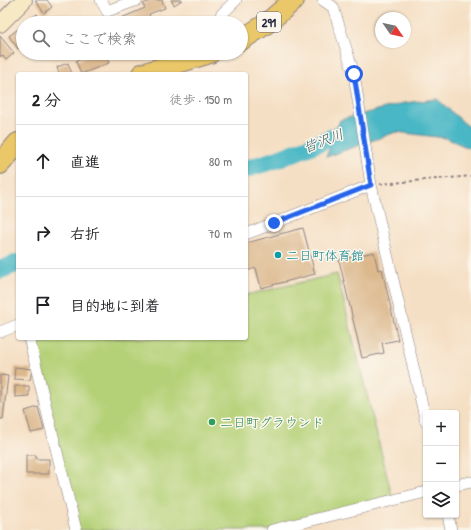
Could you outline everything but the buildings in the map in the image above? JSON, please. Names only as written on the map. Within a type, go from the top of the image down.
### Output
[{"type":"highway","name":"291","points":[[248,36],[266,24],[294,0]]},
{"type":"highway","points":[[148,72],[187,60]]},
{"type":"highway","points":[[0,164],[16,145]]},
{"type":"main road","points":[[0,24],[24,0]]},
{"type":"street","points":[[101,0],[107,11],[137,0]]},
{"type":"street","points":[[221,16],[236,0]]},
{"type":"street","points":[[323,0],[333,7],[354,74],[371,185],[423,410]]},
{"type":"street","points":[[248,233],[371,185]]},
{"type":"street","points":[[0,332],[16,326]]},
{"type":"street","points":[[29,340],[76,530]]},
{"type":"street","points":[[459,484],[471,482]]},
{"type":"street","points":[[272,530],[423,493]]},
{"type":"street","points":[[449,518],[452,530]]},
{"type":"path","points":[[371,185],[471,176]]},
{"type":"green space","name":"二日町グラウンド","points":[[337,274],[393,500],[272,530],[76,530],[30,344],[47,340],[248,340],[248,295]]},
{"type":"water","points":[[437,99],[471,129],[471,149],[446,138],[396,132],[326,157],[340,120],[404,103]]},
{"type":"waterway","name":"皆沢川","points":[[248,168],[278,159],[356,128]]},
{"type":"waterway","name":"皆沢川","points":[[0,270],[16,264]]},
{"type":"place","name":"二日町体育館","points":[[278,255]]},
{"type":"place","name":"二日町グラウンド","points":[[212,422]]},
{"type":"route","points":[[274,223],[371,185],[354,74]]}]
